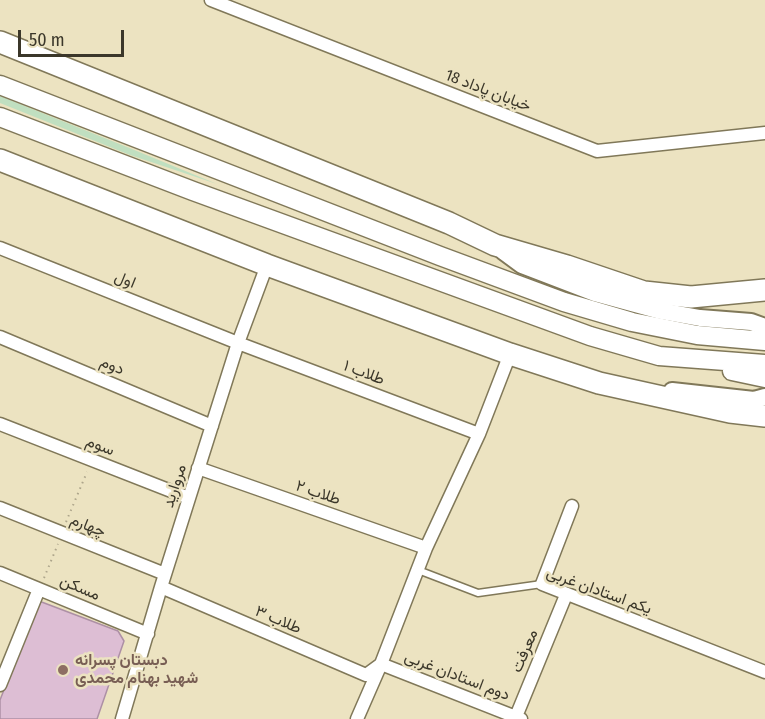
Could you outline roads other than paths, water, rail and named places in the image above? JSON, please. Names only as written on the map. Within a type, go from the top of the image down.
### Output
[{"type":"highway","points":[[0,42],[450,223],[495,245],[645,292],[691,297],[765,290]]},
{"type":"highway","points":[[0,160],[267,265],[510,354],[599,383],[730,412],[765,416]]},
{"type":"main road","points":[[0,85],[204,166],[564,302],[632,322],[697,335],[765,341]]},
{"type":"main road","points":[[0,117],[193,191],[590,336],[659,356],[765,378]]},
{"type":"main road","points":[[659,356],[765,364]]},
{"type":"street","name":"خیابان پاداد 18","points":[[211,0],[597,151],[765,133]]},
{"type":"street","points":[[495,245],[522,264],[594,293],[661,311],[700,318],[751,322],[765,327]]},
{"type":"street","name":"اول","points":[[0,248],[238,343]]},
{"type":"street","name":"مروارید","points":[[124,718],[198,468],[238,343],[267,265]]},
{"type":"street","name":"دوم","points":[[0,338],[212,426]]},
{"type":"street","name":"طلاب ۱","points":[[238,343],[479,434]]},
{"type":"street","points":[[357,719],[426,548],[479,434],[510,354]]},
{"type":"street","points":[[599,383],[754,400],[765,397]]},
{"type":"street","name":"سوم","points":[[0,424],[189,498]]},
{"type":"street","name":"طلاب ۲","points":[[198,468],[426,548]]},
{"type":"street","points":[[542,585],[572,506]]},
{"type":"street","name":"چهارم","points":[[0,508],[165,574]]},
{"type":"street","name":"مسکن","points":[[0,573],[148,634]]},
{"type":"street","name":"یکم استادان غربی","points":[[542,585],[765,672]]},
{"type":"street","name":"طلاب ۳","points":[[161,587],[366,675],[381,664]]},
{"type":"street","points":[[0,685],[5,659],[39,589]]},
{"type":"street","name":"معرفت","points":[[517,718],[566,595]]},
{"type":"street","name":"دوم استادان غربی","points":[[381,664],[517,718]]},
{"type":"lane","name":"یکم استادان غربی","points":[[418,570],[478,592],[542,585]]},
{"type":"place","name":"دبستان پسرانه شهید بهنام محمدی","points":[[63,670]]}]
